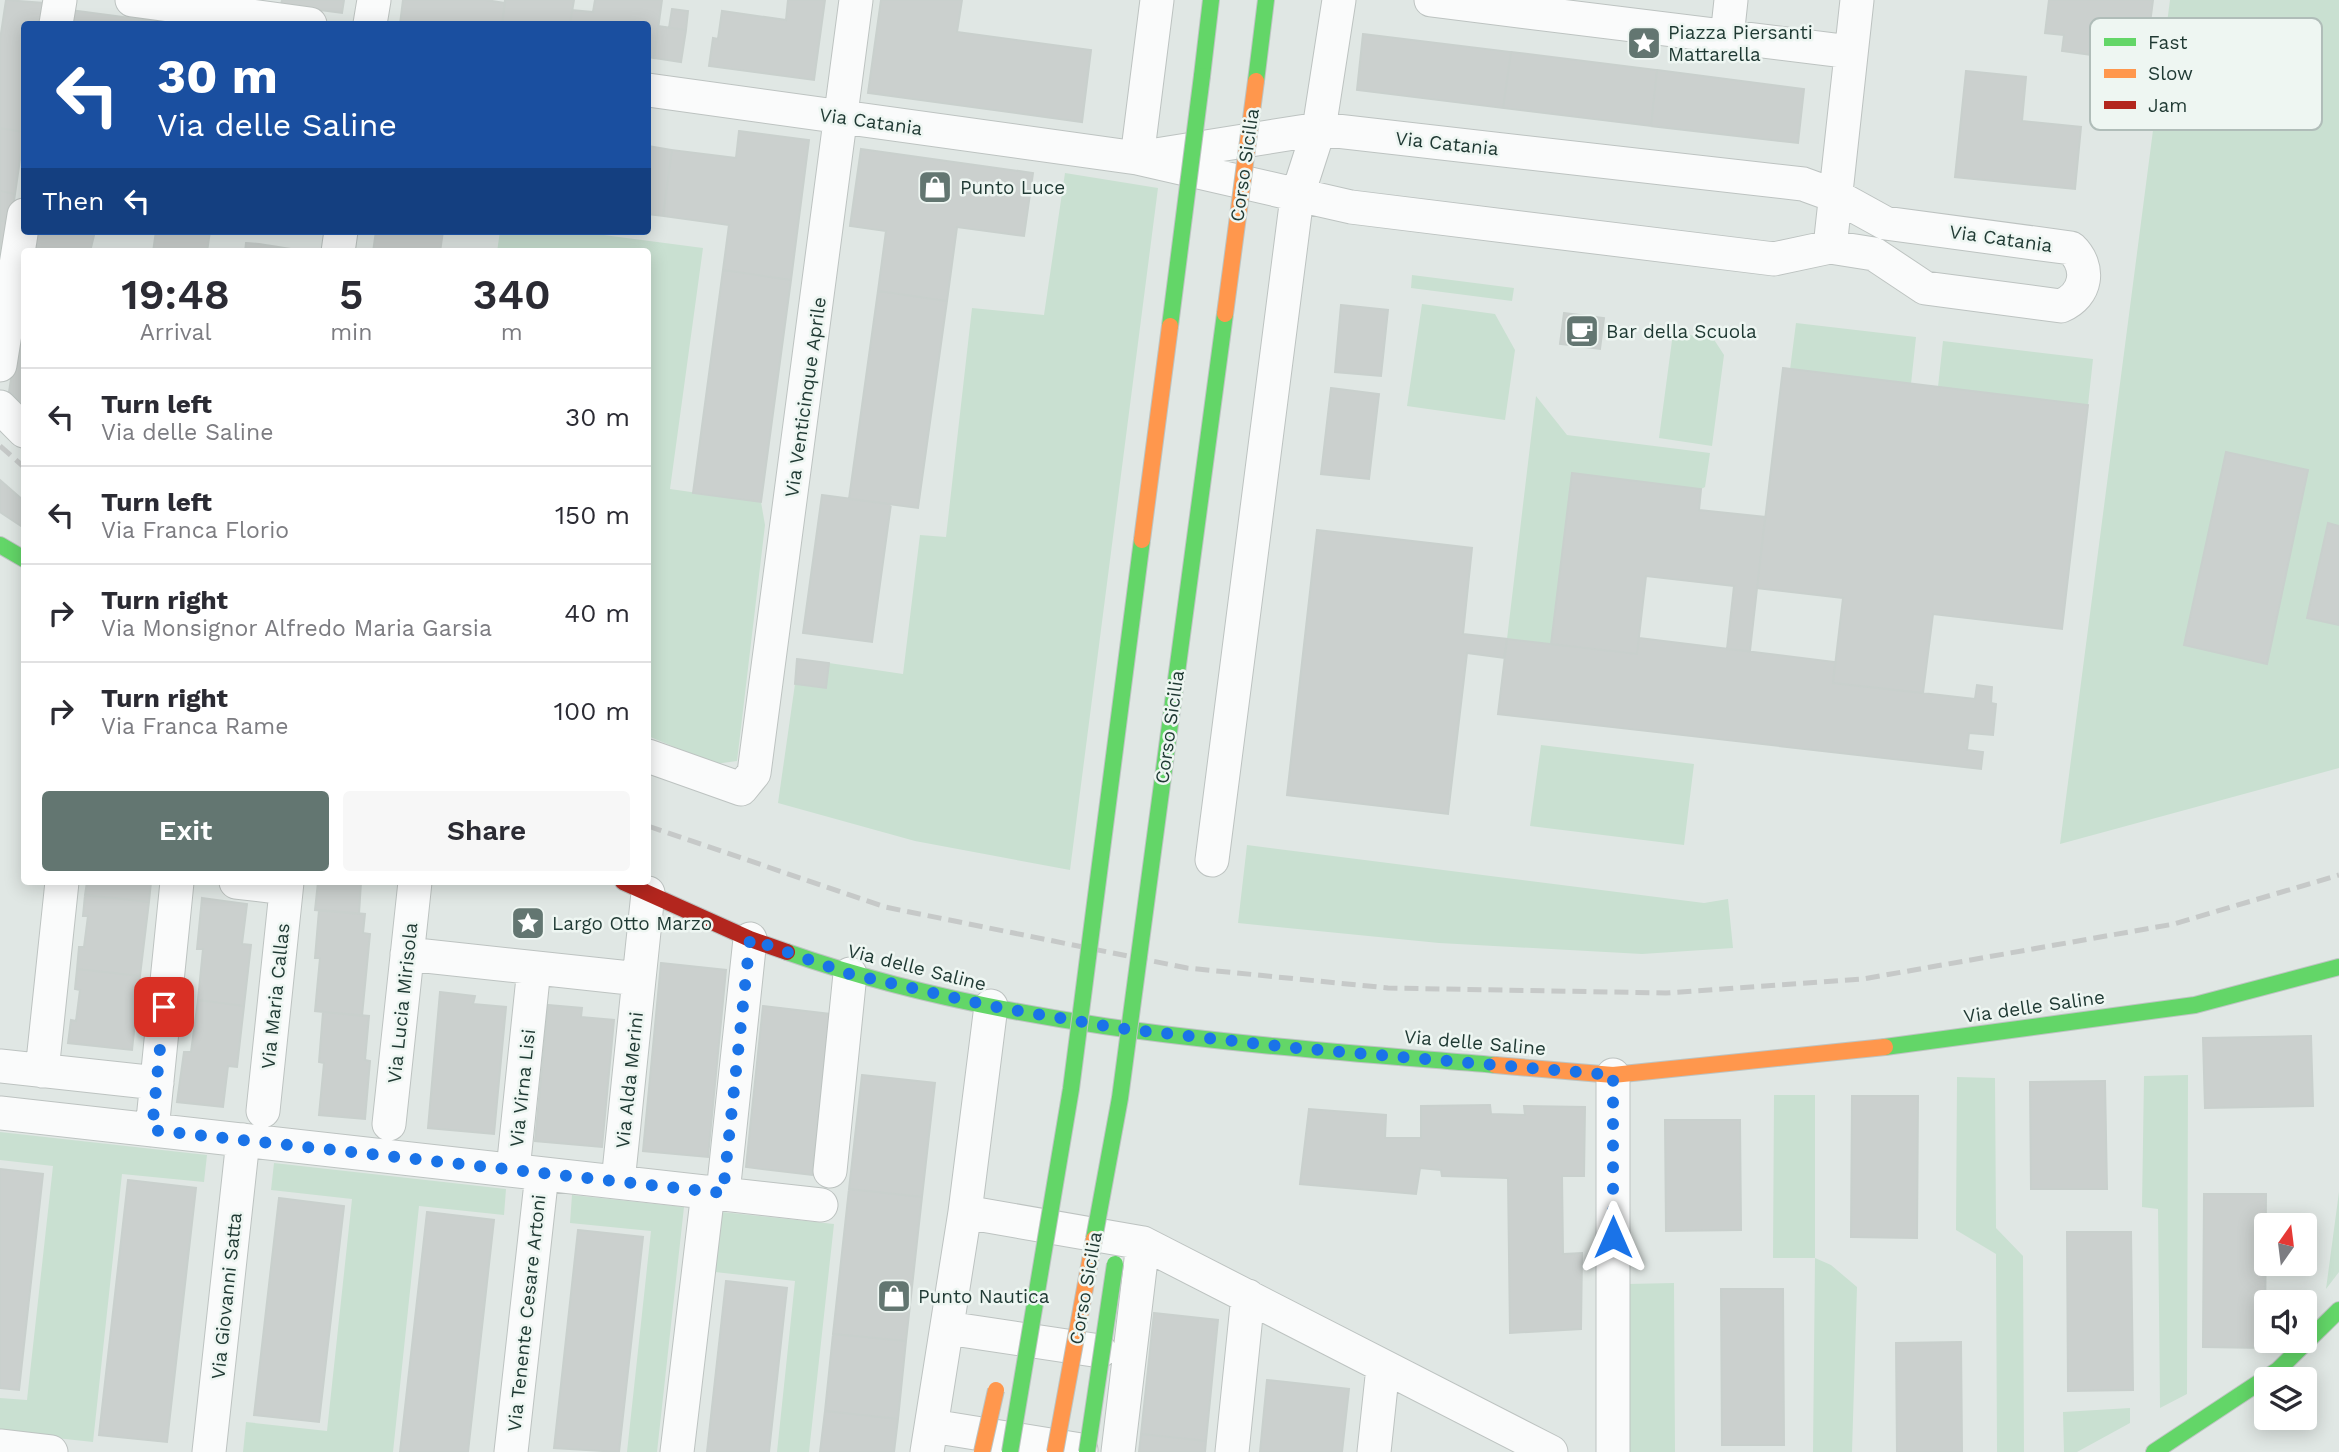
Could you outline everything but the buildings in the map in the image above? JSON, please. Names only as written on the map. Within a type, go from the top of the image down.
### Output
[{"type":"main road","points":[[1010,1452],[1071,1089],[1211,0]]},
{"type":"main road","name":"Corso Sicilia","points":[[1055,1452],[1120,1098],[1266,0]]},
{"type":"main road","points":[[0,545],[21,557]]},
{"type":"main road","name":"Via delle Saline","points":[[635,887],[750,939],[850,974],[991,1006],[1117,1028],[1296,1048],[1613,1075],[1806,1056],[2195,1005],[2339,967]]},
{"type":"main road","points":[[2303,978],[2339,973]]},
{"type":"main road","points":[[1022,1284],[1071,1089]]},
{"type":"main road","points":[[1120,1098],[1120,1187]]},
{"type":"main road","points":[[1087,1452],[1132,1234]]},
{"type":"main road","points":[[2154,1452],[2278,1370],[2301,1351],[2339,1310]]},
{"type":"main road","points":[[1006,1349],[1012,1323]]},
{"type":"main road","points":[[982,1452],[1000,1375]]},
{"type":"street","points":[[56,21],[60,0]]},
{"type":"street","points":[[132,0],[288,21]]},
{"type":"street","points":[[370,21],[374,0]]},
{"type":"street","name":"Via Venticinque Aprile","points":[[651,757],[741,789],[754,773],[843,118],[856,0]]},
{"type":"street","points":[[1137,158],[1157,0]]},
{"type":"street","points":[[1212,860],[1297,197],[1319,129],[1339,0]]},
{"type":"street","points":[[1431,0],[1621,12],[1727,37],[1851,52]]},
{"type":"street","points":[[1727,37],[1731,0]]},
{"type":"street","points":[[1830,247],[1857,0]]},
{"type":"street","name":"Via Catania","points":[[651,90],[1137,158],[1297,197],[1351,207],[1774,259],[1830,247],[1874,254],[1925,288],[2062,306],[2079,294],[2085,277],[2082,261],[2071,248],[1885,223],[1836,196],[1803,184],[1319,129],[1137,158]]},
{"type":"street","points":[[0,365],[21,234]]},
{"type":"street","points":[[0,407],[21,428]]},
{"type":"street","points":[[42,1071],[62,885]]},
{"type":"street","points":[[152,1130],[177,885]]},
{"type":"street","name":"Via Maria Callas","points":[[263,1111],[286,885]]},
{"type":"street","name":"Via Lucia Mirisola","points":[[389,1124],[415,885]]},
{"type":"street","name":"Via Alda Merini","points":[[618,1182],[639,979],[635,887]]},
{"type":"street","points":[[677,1452],[750,939]]},
{"type":"street","points":[[407,954],[639,979]]},
{"type":"street","name":"Via Virna Lisi","points":[[528,1172],[534,968]]},
{"type":"street","points":[[830,1171],[850,974]]},
{"type":"street","points":[[991,1006],[965,1212],[930,1439],[1094,1452]]},
{"type":"street","points":[[0,1066],[157,1083]]},
{"type":"street","points":[[1613,1075],[1613,1452]]},
{"type":"street","points":[[0,1113],[821,1205]]},
{"type":"street","name":"Via Giovanni Satta","points":[[209,1452],[243,1140]]},
{"type":"street","name":"Via Tenente Cesare Artoni","points":[[511,1452],[528,1172]]},
{"type":"street","points":[[965,1212],[1132,1234],[1383,1367],[1551,1452]]},
{"type":"street","points":[[1118,1452],[1129,1355],[1132,1234]]},
{"type":"street","points":[[1233,1452],[1248,1296]]},
{"type":"street","points":[[947,1328],[1129,1355]]},
{"type":"street","points":[[1374,1452],[1383,1367]]},
{"type":"street","points":[[0,1446],[51,1452]]},
{"type":"green space","points":[[2170,0],[2339,0],[2339,768],[2060,844],[2153,130],[2322,130],[2322,18],[2168,18]]},
{"type":"green space","points":[[1065,173],[1158,188],[1070,870],[915,841],[778,803],[795,684],[826,688],[829,663],[903,674],[920,535],[946,537],[972,308],[1044,315]]},
{"type":"green space","points":[[499,235],[604,235],[703,248],[670,489],[761,502],[765,525],[737,761],[715,764],[651,737],[651,248],[498,248]]},
{"type":"green space","points":[[1412,275],[1514,288],[1512,301],[1411,288]]},
{"type":"green space","points":[[1422,304],[1495,314],[1515,350],[1505,420],[1407,406]]},
{"type":"green space","points":[[1796,323],[1916,337],[1911,384],[1790,370]]},
{"type":"green space","points":[[1673,333],[1713,338],[1724,355],[1712,446],[1659,438]]},
{"type":"green space","points":[[1943,341],[2093,359],[2088,405],[1938,387]]},
{"type":"green space","points":[[1536,396],[1567,435],[1710,453],[1705,487],[1701,489],[1572,473],[1551,644],[1507,639]]},
{"type":"green space","points":[[1541,745],[1694,764],[1684,845],[1530,826]]},
{"type":"green space","points":[[1247,845],[1704,903],[1728,899],[1733,948],[1642,954],[1439,943],[1238,923]]},
{"type":"green space","points":[[2188,1075],[2187,1394],[2160,1408],[2158,1209],[2142,1207],[2144,1076]]},
{"type":"green space","points":[[1957,1077],[1995,1078],[1996,1228],[2023,1256],[2024,1452],[1997,1452],[1996,1254],[1956,1230]]},
{"type":"green space","points":[[1774,1095],[1815,1095],[1815,1258],[1773,1258]]},
{"type":"green space","points":[[0,1132],[207,1155],[204,1182],[122,1174],[93,1442],[0,1432],[0,1398],[27,1400],[53,1166],[0,1160]]},
{"type":"green space","points":[[274,1163],[506,1189],[504,1215],[419,1206],[393,1452],[243,1452],[246,1422],[327,1431],[352,1199],[271,1190]]},
{"type":"green space","points":[[2339,1192],[2339,1272],[2326,1289]]},
{"type":"green space","points":[[572,1195],[684,1207],[657,1452],[627,1452],[651,1231],[570,1223]]},
{"type":"green space","points":[[722,1212],[834,1224],[809,1452],[777,1452],[795,1281],[715,1272]]},
{"type":"green space","points":[[1815,1258],[1831,1265],[1857,1287],[1852,1452],[1813,1452]]},
{"type":"green space","points":[[1674,1283],[1675,1452],[1627,1452],[1627,1284]]},
{"type":"green space","points":[[2130,1408],[2130,1423],[2077,1452],[2064,1452],[2063,1412]]},
{"type":"railway","points":[[0,446],[21,464]]},
{"type":"railway","points":[[651,827],[885,907],[1187,968],[1388,988],[1666,993],[1863,979],[2174,924],[2339,875]]},
{"type":"traffic: fast","points":[[1202,76],[1211,0]]},
{"type":"traffic: fast","points":[[1256,81],[1266,0]]},
{"type":"traffic: fast","points":[[1170,326],[1202,76]]},
{"type":"traffic: fast","points":[[1094,1239],[1120,1098],[1225,314]]},
{"type":"traffic: fast","points":[[1010,1452],[1071,1089],[1142,540]]},
{"type":"traffic: fast","points":[[0,545],[21,557]]},
{"type":"traffic: fast","points":[[787,952],[873,979],[1048,1017],[1226,1041],[1495,1065]]},
{"type":"traffic: fast","points":[[1885,1047],[2195,1005],[2339,967]]},
{"type":"traffic: fast","points":[[1087,1452],[1115,1264]]},
{"type":"traffic: fast","points":[[2154,1452],[2278,1370],[2339,1310]]},
{"type":"traffic: slow","points":[[1225,314],[1256,81]]},
{"type":"traffic: slow","points":[[1142,540],[1170,326]]},
{"type":"traffic: slow","points":[[1495,1065],[1613,1075],[1885,1047]]},
{"type":"traffic: slow","points":[[1055,1452],[1094,1239]]},
{"type":"traffic: slow","points":[[982,1452],[996,1390]]},
{"type":"traffic: jam","points":[[630,885],[750,939],[787,952]]},
{"type":"place","name":"Piazza Piersanti Mattarella","points":[[1644,43]]},
{"type":"place","name":"Punto Luce","points":[[935,187]]},
{"type":"place","name":"Bar della Scuola","points":[[1582,331]]},
{"type":"place","name":"Largo Otto Marzo","points":[[528,923]]},
{"type":"place","name":"Punto Nautica","points":[[894,1296]]},
{"type":"route","points":[[164,1007],[152,1130],[723,1193],[750,939],[850,974],[991,1006],[1117,1028],[1296,1048],[1613,1075],[1613,1237]]}]
